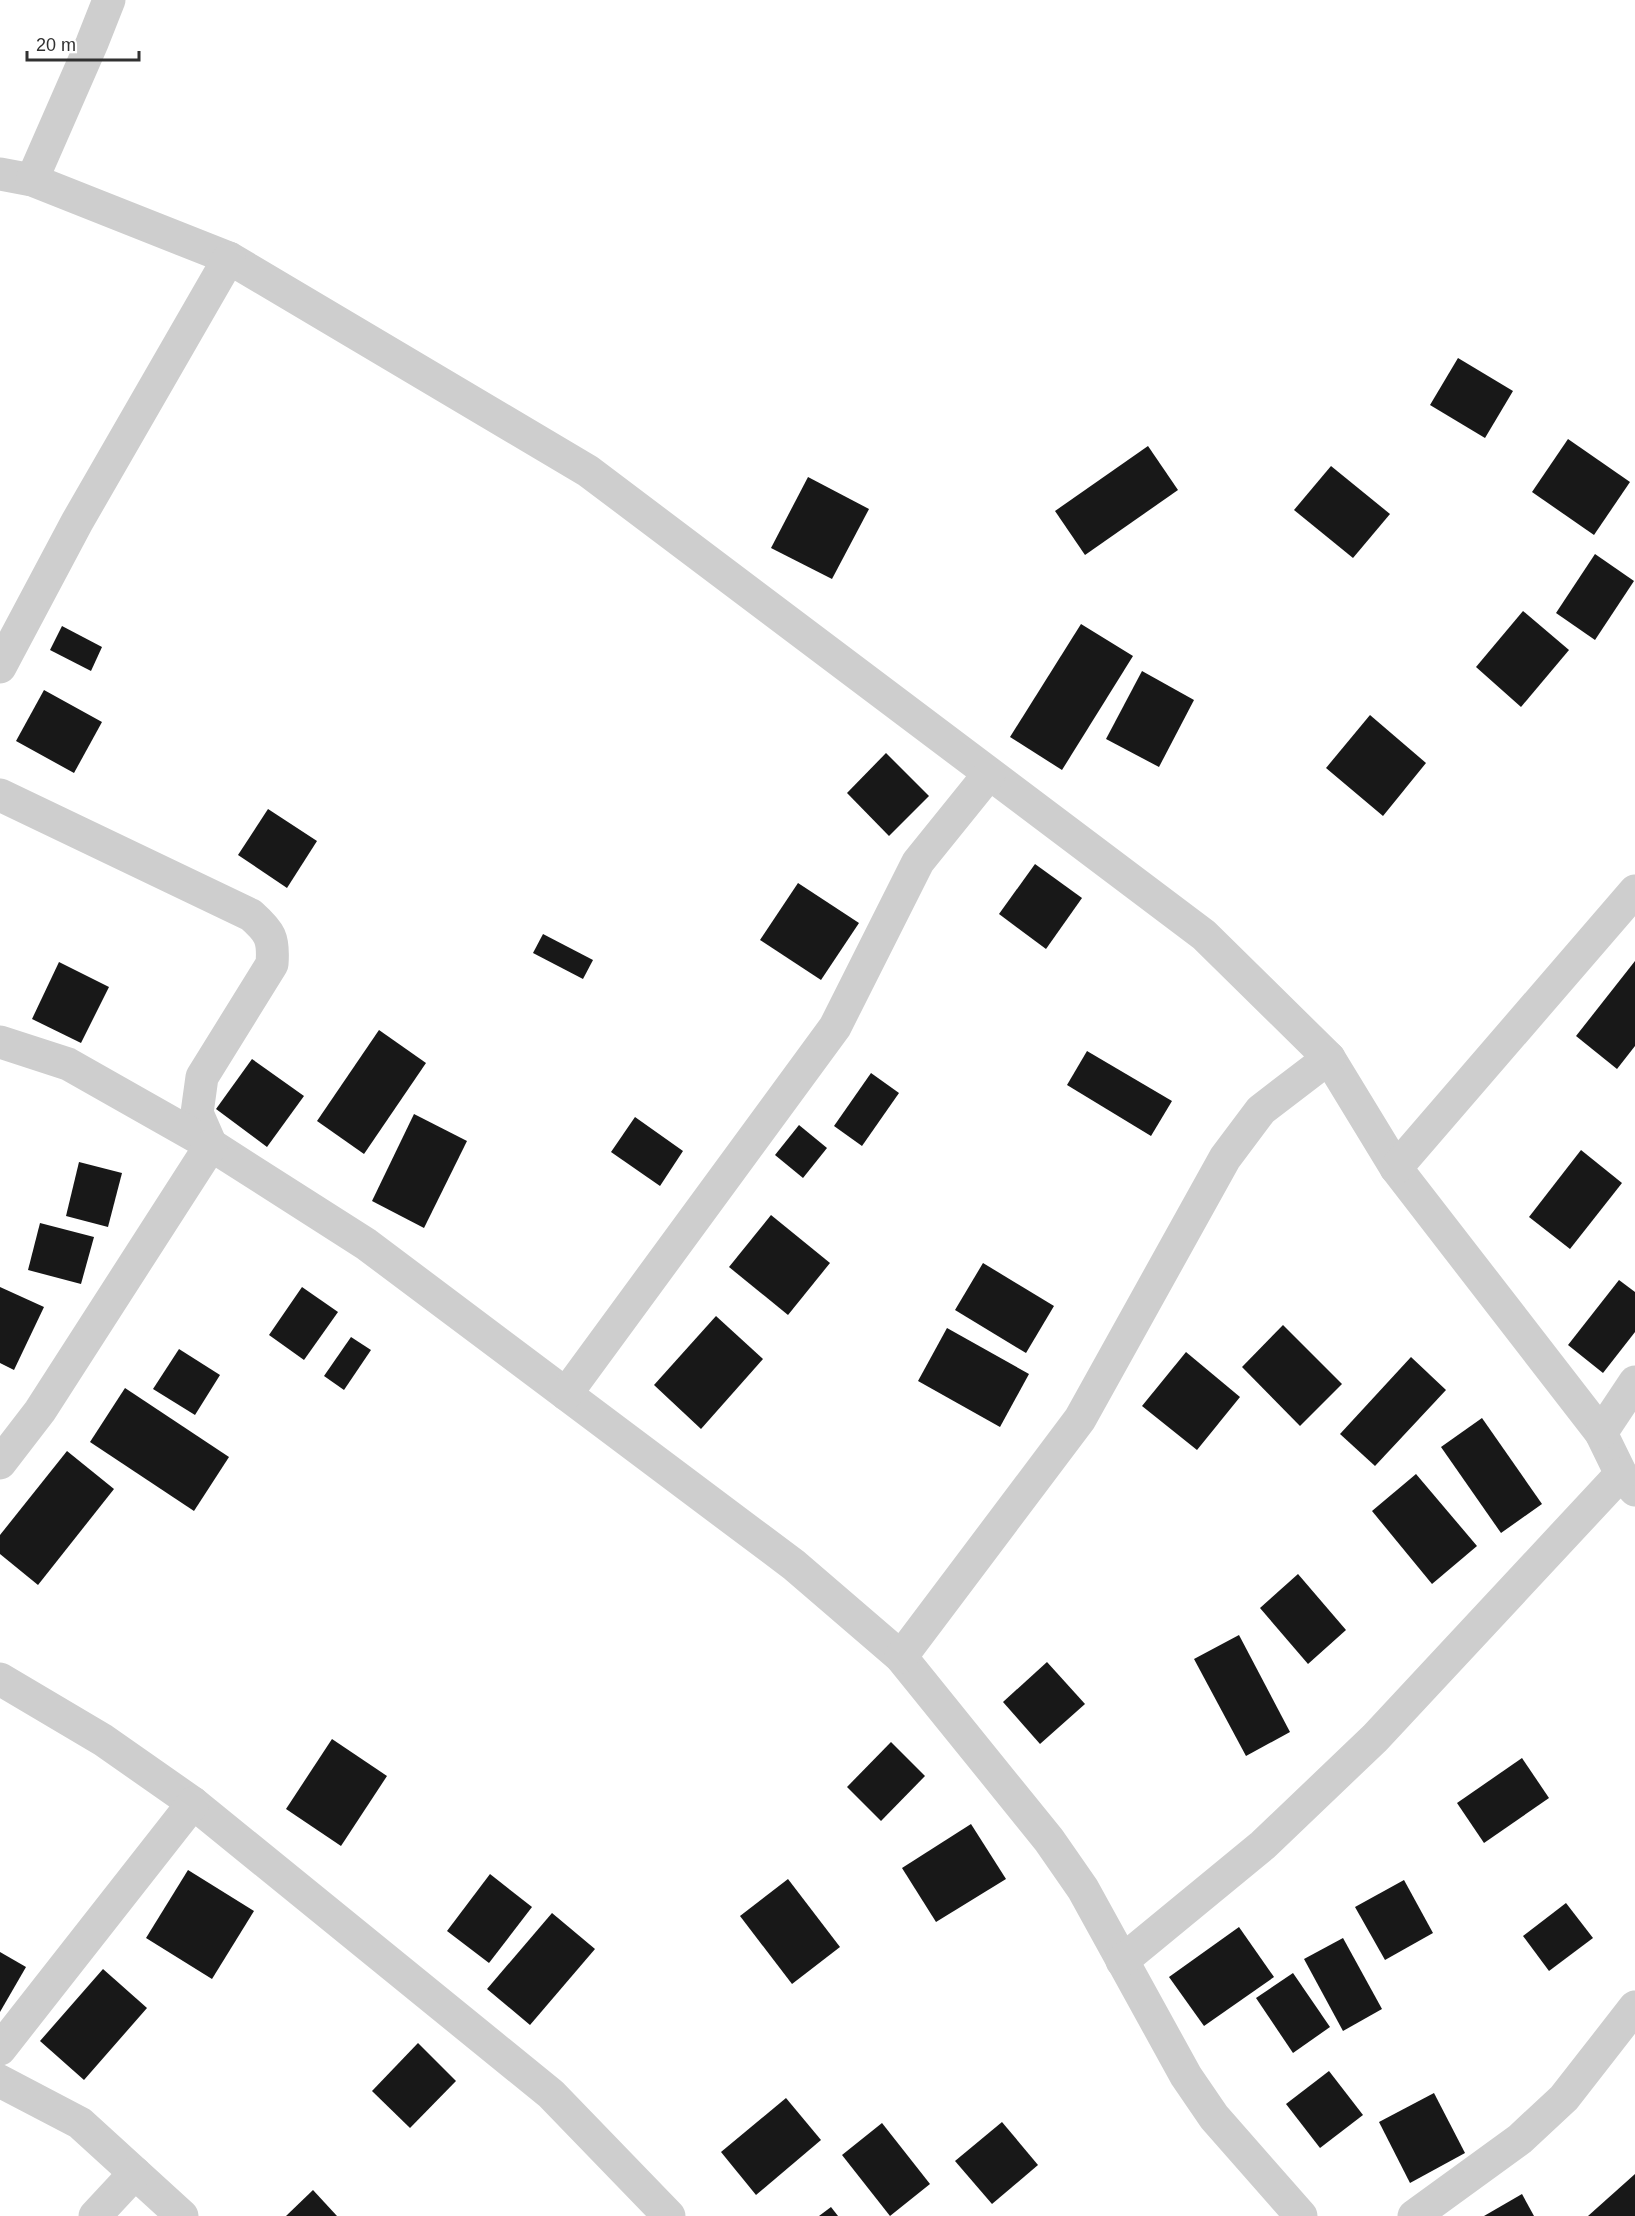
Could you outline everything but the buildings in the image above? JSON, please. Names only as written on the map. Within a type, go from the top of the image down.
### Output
[{"type":"street","points":[[32,180],[109,0]]},
{"type":"street","points":[[0,174],[32,180],[229,258],[588,471],[1204,935],[1329,1058],[1396,1168],[1601,1433],[1628,1482],[1375,1738],[1263,1845],[1122,1961]]},
{"type":"street","points":[[0,667],[77,522],[229,258]]},
{"type":"street","points":[[566,1394],[835,1027],[854,994],[918,862],[989,774]]},
{"type":"street","points":[[0,795],[250,915],[268,931],[273,949],[273,964],[202,1077],[197,1113],[211,1145]]},
{"type":"street","points":[[1396,1168],[1635,891]]},
{"type":"street","points":[[0,1042],[68,1064],[211,1145],[366,1244],[794,1565],[902,1657],[1049,1840],[1083,1889],[1186,2076],[1214,2118],[1300,2216]]},
{"type":"street","points":[[902,1657],[1080,1419],[1225,1158],[1262,1110],[1329,1058]]},
{"type":"street","points":[[0,1463],[40,1411],[211,1145]]},
{"type":"street","points":[[1601,1433],[1635,1382]]},
{"type":"street","points":[[0,1679],[103,1740],[193,1803],[551,2094],[669,2216]]},
{"type":"street","points":[[0,2049],[193,1803]]},
{"type":"street","points":[[1414,2216],[1520,2139],[1564,2098],[1635,2007]]},
{"type":"street","points":[[0,2081],[80,2123],[182,2216]]},
{"type":"street","points":[[95,2216],[135,2173]]}]
